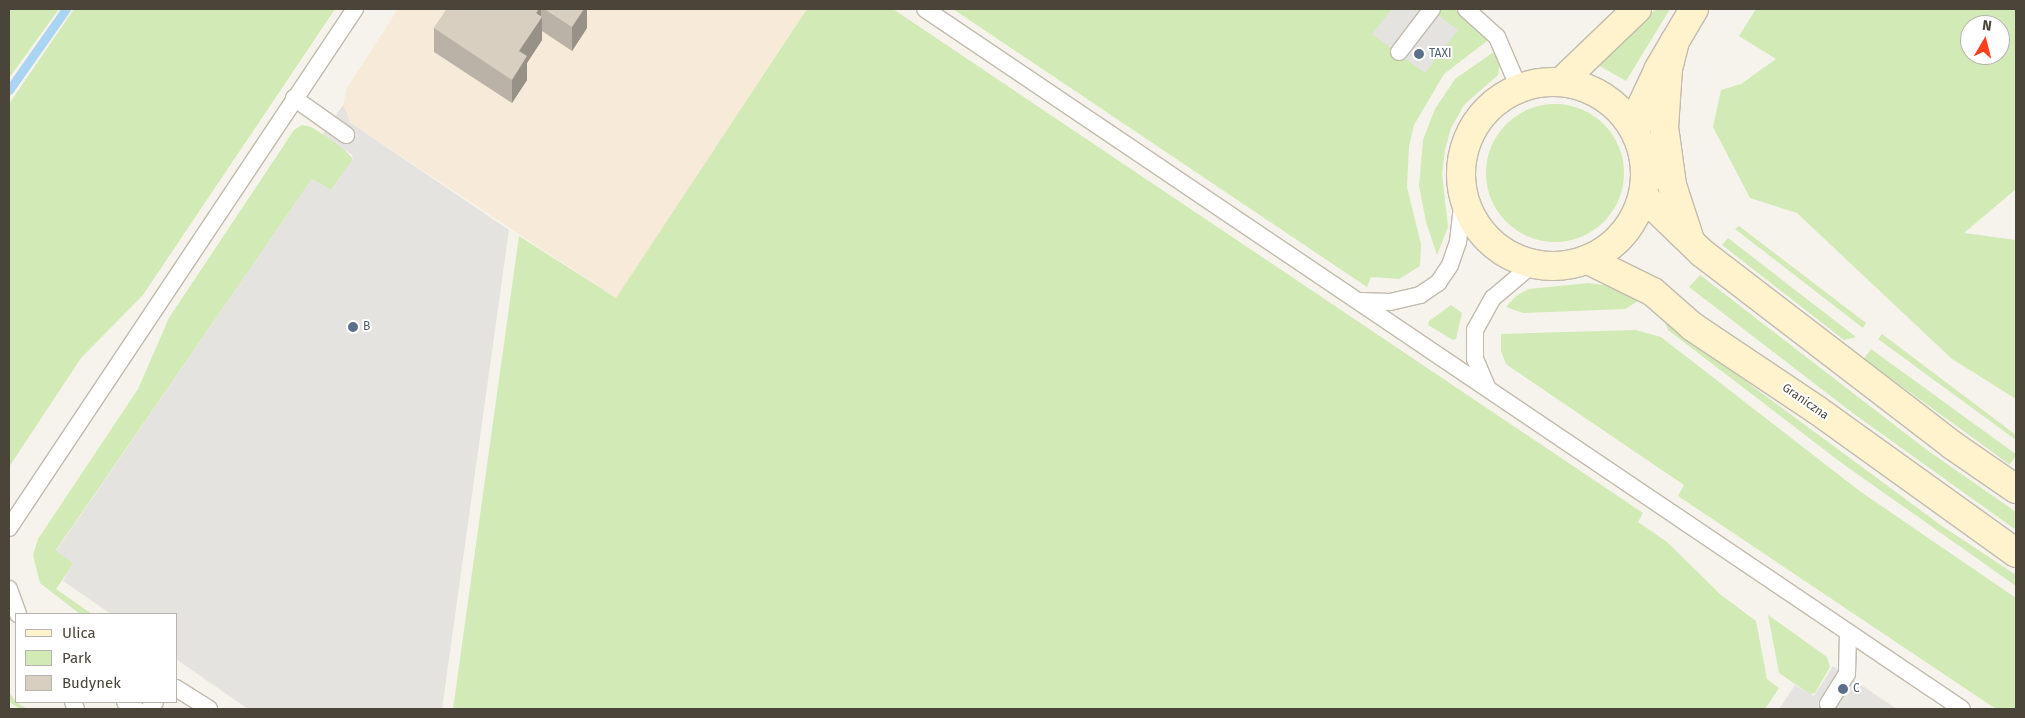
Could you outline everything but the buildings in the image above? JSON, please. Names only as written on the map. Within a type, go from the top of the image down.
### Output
[{"type":"main road","points":[[1562,81],[1637,9]]},
{"type":"main road","points":[[1636,129],[1647,93],[1694,9]]},
{"type":"main road","points":[[1675,41],[1665,98],[1666,155],[1680,215],[1691,243]]},
{"type":"main road","points":[[1562,81],[1587,87],[1608,99],[1636,129],[1646,168],[1643,196],[1629,227],[1604,252],[1588,260],[1561,266],[1533,264],[1502,251],[1477,228],[1463,197],[1461,165],[1469,134],[1488,108],[1519,88],[1538,82],[1562,81]]},
{"type":"main road","points":[[1643,196],[1691,243],[1952,445],[2016,489]]},
{"type":"main road","name":"Graniczna","points":[[1588,260],[1653,292],[1693,327],[1817,410],[2016,553]]},
{"type":"lane","points":[[9,528],[354,9]]},
{"type":"lane","points":[[926,9],[1962,709]]},
{"type":"lane","points":[[1398,52],[1432,9]]},
{"type":"lane","points":[[1466,9],[1497,37],[1519,88]]},
{"type":"lane","points":[[294,98],[346,135]]},
{"type":"lane","points":[[1359,301],[1390,302],[1420,295],[1438,283],[1450,265],[1458,242],[1463,197]]},
{"type":"lane","points":[[1487,387],[1475,360],[1475,330],[1493,298],[1533,264]]},
{"type":"lane","points":[[9,589],[18,613]]},
{"type":"lane","points":[[1828,704],[1847,674],[1848,632]]},
{"type":"lane","points":[[178,689],[209,709]]},
{"type":"shaded area","points":[[398,9],[807,9],[616,298],[351,123],[343,105],[347,88]]},
{"type":"shaded area","name":"TAXI","points":[[1392,9],[1430,9],[1458,30],[1425,73],[1372,34]]},
{"type":"shaded area","name":"B","points":[[343,105],[351,123],[509,230],[442,709],[248,709],[178,660],[178,613],[110,613],[63,581],[73,563],[56,551],[312,179],[331,190],[353,159],[352,155],[323,134]]},
{"type":"shaded area","name":"C","points":[[1833,666],[1897,709],[1779,709],[1795,685],[1814,696]]},
{"type":"green space","points":[[9,9],[59,9],[9,78]]},
{"type":"green space","points":[[74,9],[335,9],[143,295],[81,358],[9,467],[9,104]]},
{"type":"green space","points":[[807,9],[893,9],[1643,513],[1638,522],[1667,542],[1721,595],[1756,621],[1767,679],[1779,688],[1765,709],[453,709],[519,236],[616,298]]},
{"type":"green space","points":[[953,9],[1454,9],[1475,24],[1487,41],[1444,74],[1414,125],[1409,146],[1407,187],[1421,244],[1420,266],[1399,279],[1371,277],[1367,287]]},
{"type":"green space","points":[[1656,9],[1670,9],[1626,81],[1596,64]]},
{"type":"green space","points":[[1756,9],[2016,9],[2016,189],[1964,233],[2016,240],[2016,399],[1952,359],[1797,213],[1750,198],[1713,127],[1721,90],[1741,84],[1776,59],[1739,36]]},
{"type":"green space","points":[[1495,51],[1500,62],[1498,75],[1464,105],[1451,128],[1445,150],[1442,174],[1448,227],[1437,255],[1426,222],[1419,186],[1423,140],[1435,109],[1455,79]]},
{"type":"green space","points":[[1555,104],[1581,110],[1593,116],[1603,125],[1612,135],[1618,147],[1624,173],[1618,199],[1612,211],[1603,221],[1593,230],[1581,236],[1555,242],[1529,236],[1517,230],[1507,221],[1498,211],[1492,199],[1486,173],[1492,147],[1498,135],[1507,125],[1517,116],[1529,110]]},
{"type":"green space","points":[[302,125],[311,127],[339,144],[353,159],[331,190],[312,179],[56,550],[74,563],[56,589],[91,613],[79,613],[40,583],[33,555],[38,539],[138,389],[169,318],[294,130]]},
{"type":"green space","points":[[1739,226],[1866,323],[1863,328],[1735,229]]},
{"type":"green space","points":[[1728,238],[1856,337],[1844,340],[1722,245]]},
{"type":"green space","points":[[1700,275],[1927,450],[2016,512],[2016,530],[1854,414],[1689,287]]},
{"type":"green space","points":[[1589,283],[1618,287],[1638,301],[1625,309],[1523,313],[1506,307],[1516,296],[1529,289]]},
{"type":"green space","points":[[1451,305],[1462,313],[1456,339],[1453,340],[1428,325],[1429,321]]},
{"type":"green space","points":[[1664,321],[1942,526],[2016,575],[2016,586],[1843,464],[1668,330]]},
{"type":"green space","points":[[1636,330],[1661,337],[1861,492],[2016,598],[2016,709],[1996,709],[1678,496],[1684,485],[1506,364],[1501,351],[1501,334]]},
{"type":"green space","points":[[1882,334],[2016,435],[2016,440],[1878,339]]},
{"type":"green space","points":[[1871,349],[2016,454],[2010,465],[1864,359]]},
{"type":"green space","points":[[1768,615],[1827,657],[1830,667],[1815,693],[1810,694],[1779,673]]},
{"type":"green space","points":[[9,692],[15,703],[27,709],[20,709],[9,702]]},
{"type":"waterway","points":[[9,90],[66,9]]},
{"type":"place","name":"TAXI","points":[[1419,54]]},
{"type":"place","name":"B","points":[[353,327]]},
{"type":"place","name":"C","points":[[1843,689]]}]
